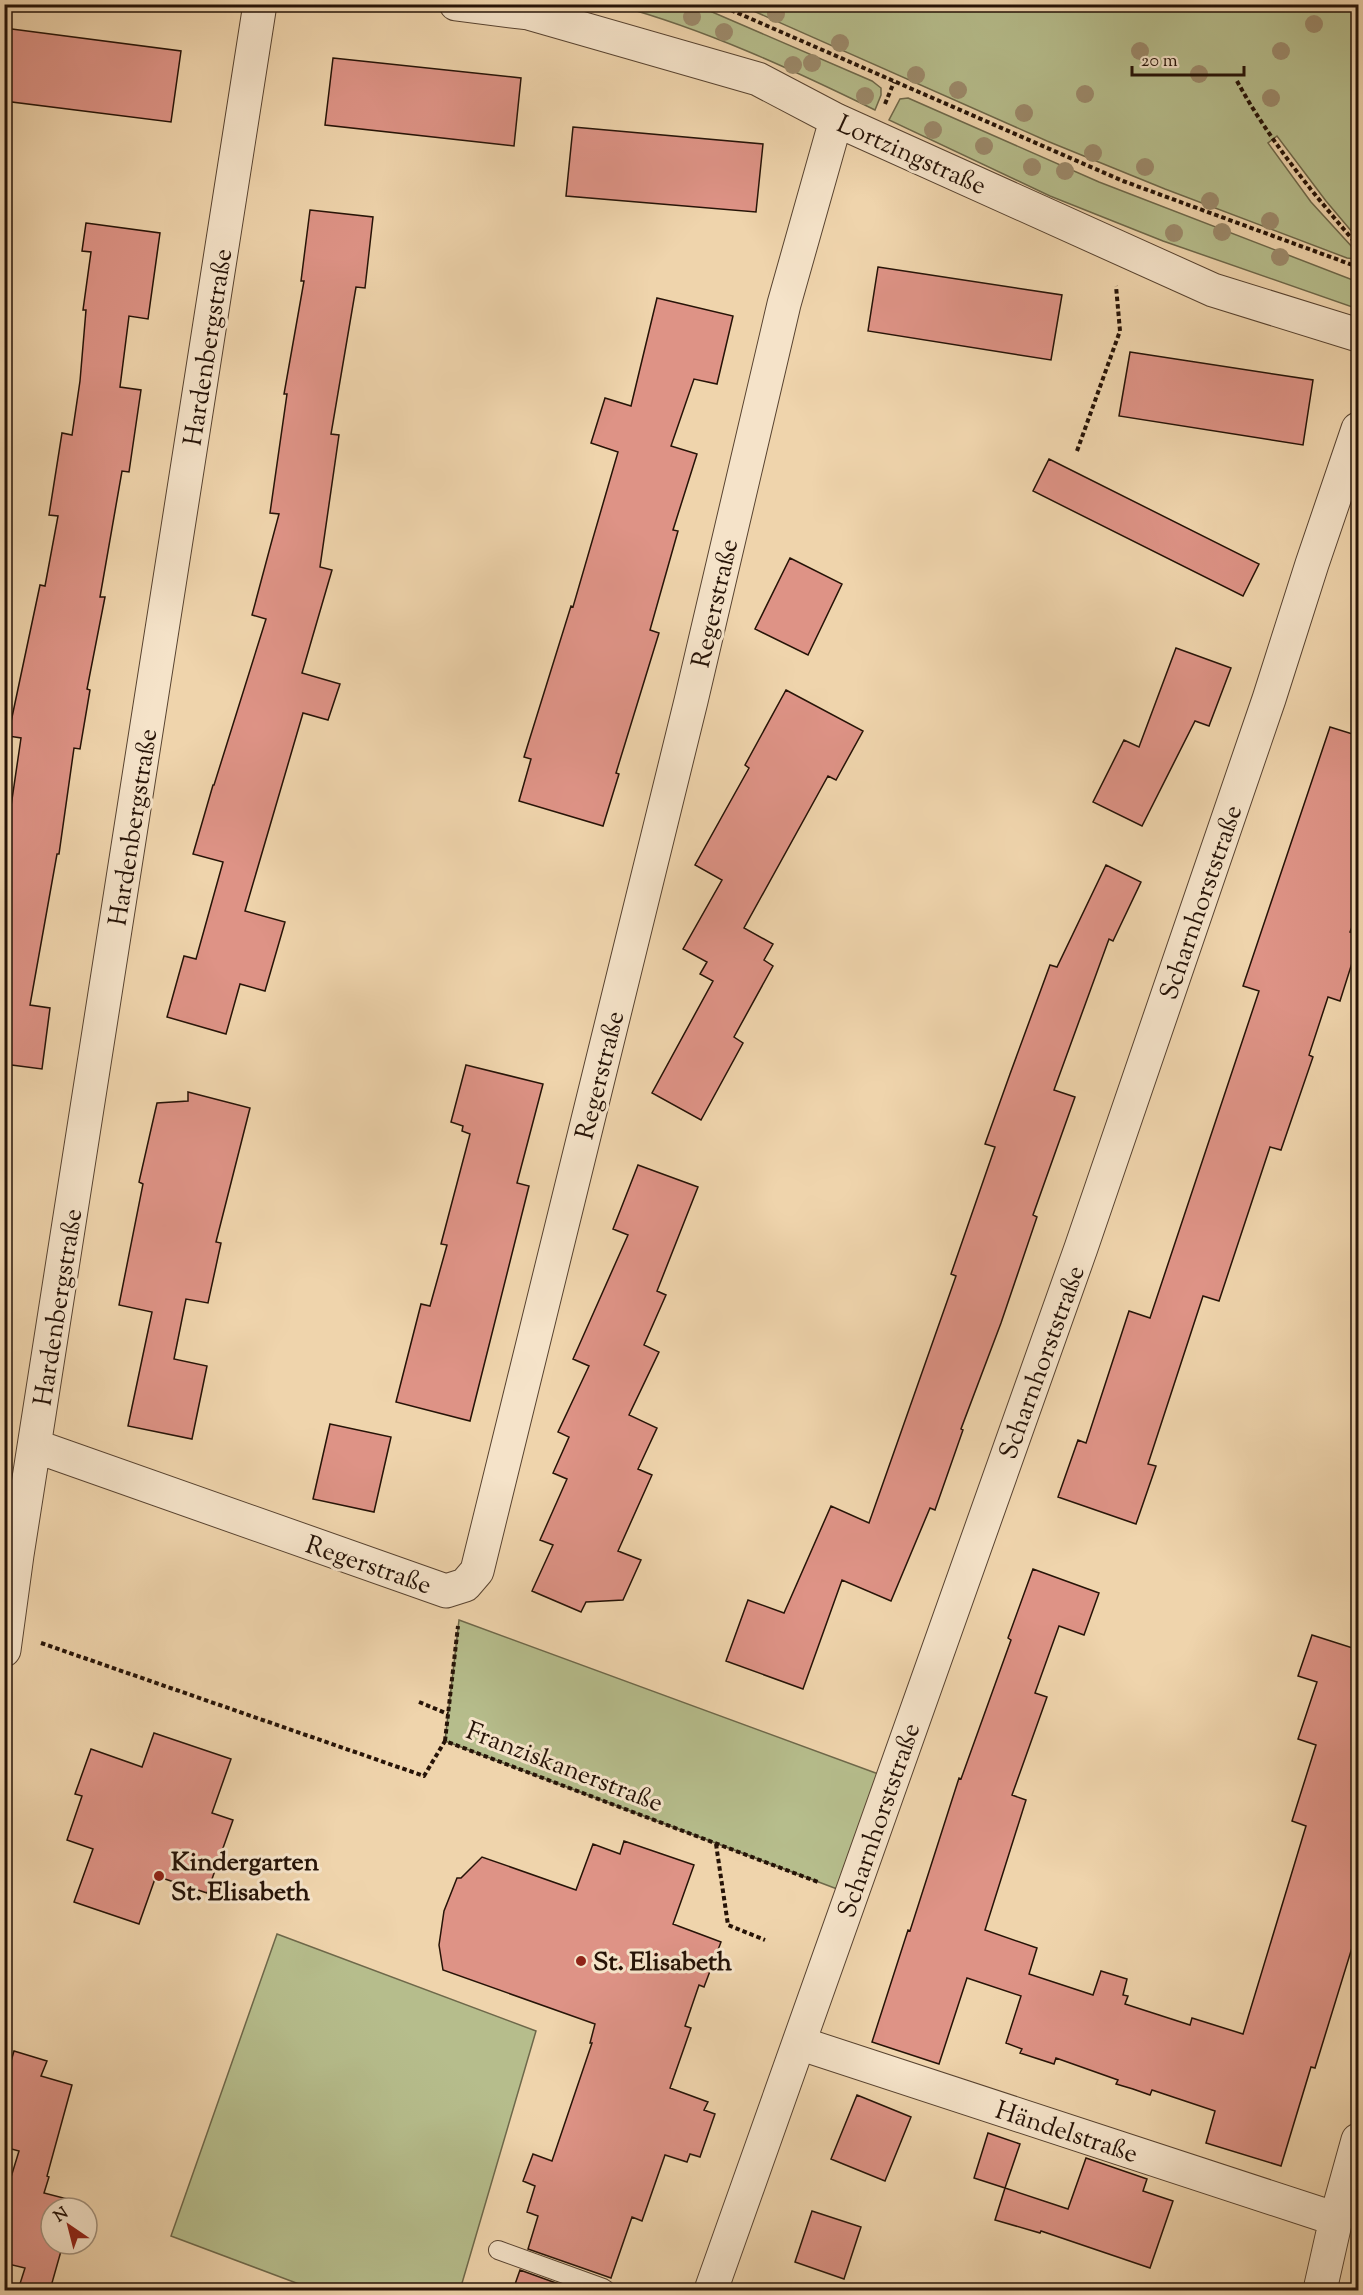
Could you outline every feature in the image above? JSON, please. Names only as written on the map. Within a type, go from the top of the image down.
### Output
[{"type":"street","name":"Hardenbergstraße","points":[[6,1641],[260,4]]},
{"type":"street","name":"Lortzingstraße","points":[[456,4],[528,13],[758,80],[836,120],[1213,290],[1359,335]]},
{"type":"street","name":"Regerstraße","points":[[35,1446],[446,1591],[465,1585],[477,1571],[691,701],[784,304],[836,120]]},
{"type":"street","name":"Scharnhorststraße","points":[[711,2290],[1089,1225],[1359,429]]},
{"type":"street","name":"Händelstraße","points":[[799,2043],[1336,2219]]},
{"type":"street","points":[[1320,2290],[1336,2219],[1359,2140]]},
{"type":"lane","points":[[498,2250],[606,2290]]},
{"type":"path","points":[[717,4],[1123,181],[1359,267]]},
{"type":"path","points":[[1237,81],[1269,135],[1316,196],[1359,246]]},
{"type":"path","points":[[1077,451],[1120,331],[1113,245]]},
{"type":"path","points":[[445,1741],[465,1585]]},
{"type":"path","name":"Franziskanerstraße","points":[[6,1641],[424,1776],[445,1741],[853,1894]]},
{"type":"path","points":[[419,1702],[448,1714]]},
{"type":"path","points":[[716,1844],[728,1924],[765,1940]]},
{"type":"green space","points":[[616,5],[696,5],[872,81],[881,88],[881,95],[875,110],[716,38]]},
{"type":"green space","points":[[740,5],[1358,5],[1358,239],[1277,136],[1268,143],[1311,202],[1358,256],[1355,259],[1347,258],[1165,189],[1047,141]]},
{"type":"green space","points":[[908,98],[1099,182],[1358,282],[1358,309],[1163,241],[1050,196],[889,120],[900,99]]},
{"type":"green space","points":[[459,1620],[892,1779],[853,1895],[445,1741]]},
{"type":"green space","points":[[277,1934],[536,2031],[460,2290],[315,2290],[171,2236]]},
{"type":"building","points":[[4,28],[181,51],[171,122],[4,101]]},
{"type":"building","points":[[333,58],[521,78],[514,146],[325,125]]},
{"type":"building","points":[[573,127],[763,144],[756,212],[566,196]]},
{"type":"building","points":[[310,210],[373,217],[365,288],[356,287],[331,434],[339,435],[320,567],[332,570],[302,673],[340,684],[328,720],[303,713],[245,911],[285,922],[265,991],[240,984],[226,1034],[167,1017],[184,956],[196,959],[223,862],[193,854],[266,619],[252,615],[279,514],[270,513],[287,394],[284,394],[304,281],[301,281]]},
{"type":"building","points":[[86,223],[160,233],[148,319],[129,316],[120,387],[141,390],[129,472],[122,471],[100,597],[105,597],[87,689],[90,690],[80,749],[74,748],[59,854],[57,854],[30,1005],[50,1008],[42,1069],[4,1064],[4,854],[21,738],[8,736],[40,585],[45,586],[58,516],[49,515],[62,433],[72,435],[80,381],[86,310],[83,310],[91,252],[82,251]]},
{"type":"building","points":[[878,267],[1062,295],[1051,360],[868,331]]},
{"type":"building","points":[[657,298],[733,316],[717,384],[694,379],[671,446],[697,454],[673,530],[678,531],[650,630],[659,633],[616,773],[619,774],[603,826],[519,801],[531,759],[524,757],[571,606],[573,607],[618,452],[591,443],[605,398],[631,406]]},
{"type":"building","points":[[1130,352],[1313,380],[1303,445],[1119,416]]},
{"type":"building","points":[[1049,459],[1259,564],[1243,596],[1033,491]]},
{"type":"building","points":[[790,558],[842,584],[808,655],[755,629]]},
{"type":"building","points":[[1176,648],[1231,668],[1209,726],[1195,721],[1142,826],[1093,802],[1124,740],[1139,747]]},
{"type":"building","points":[[786,690],[863,731],[836,780],[828,776],[744,928],[773,944],[764,960],[773,966],[734,1037],[743,1043],[701,1120],[652,1093],[713,981],[700,974],[707,962],[683,949],[722,880],[695,865],[749,768],[745,765]]},
{"type":"building","points":[[1330,727],[1359,736],[1359,909],[1350,932],[1359,935],[1359,941],[1340,1001],[1328,997],[1309,1055],[1313,1057],[1281,1150],[1270,1147],[1219,1301],[1203,1296],[1148,1464],[1156,1466],[1136,1524],[1058,1497],[1078,1440],[1086,1443],[1129,1311],[1150,1318],[1259,991],[1243,986]]},
{"type":"building","points":[[1106,865],[1141,882],[1113,941],[1109,939],[1054,1090],[1075,1097],[1033,1215],[1037,1217],[1001,1323],[961,1429],[963,1430],[935,1510],[930,1508],[891,1601],[842,1580],[803,1689],[726,1661],[748,1600],[784,1613],[831,1506],[869,1523],[956,1276],[951,1274],[995,1147],[985,1144],[1010,1074],[1050,965],[1057,967]]},
{"type":"building","points":[[466,1065],[543,1084],[517,1183],[529,1186],[470,1421],[396,1402],[421,1304],[430,1306],[447,1245],[441,1244],[470,1134],[462,1131],[463,1126],[451,1122]]},
{"type":"building","points":[[188,1092],[250,1108],[216,1242],[221,1243],[208,1303],[186,1299],[174,1359],[207,1366],[192,1439],[128,1426],[152,1312],[119,1305],[143,1184],[139,1182],[157,1103],[188,1101]]},
{"type":"building","points":[[638,1165],[698,1187],[657,1291],[666,1295],[644,1345],[659,1352],[629,1415],[657,1428],[638,1469],[652,1475],[618,1551],[641,1560],[623,1600],[586,1602],[581,1612],[532,1591],[553,1545],[540,1540],[567,1479],[553,1473],[569,1437],[558,1432],[589,1366],[573,1359],[628,1235],[613,1229]]},
{"type":"building","points":[[330,1424],[391,1437],[374,1512],[313,1499]]},
{"type":"building","points":[[1033,1569],[1099,1593],[1084,1635],[1059,1626],[1035,1693],[1047,1697],[1012,1795],[1026,1800],[985,1930],[1037,1948],[1029,1974],[1093,1995],[1101,1971],[1127,1979],[1123,1995],[1128,1996],[1125,2004],[1190,2025],[1192,2018],[1243,2034],[1306,1826],[1292,1821],[1316,1745],[1298,1739],[1317,1682],[1298,1676],[1312,1635],[1359,1650],[1359,1925],[1315,2068],[1311,2067],[1281,2166],[1206,2143],[1215,2111],[1152,2090],[1150,2095],[1116,2084],[1118,2080],[1056,2058],[1054,2064],[1020,2053],[1022,2049],[1006,2043],[1021,1996],[967,1978],[939,2064],[872,2042],[959,1778],[961,1779],[1011,1640],[1008,1638]]},
{"type":"building","points":[[154,1733],[231,1759],[212,1813],[233,1820],[207,1893],[156,1876],[139,1924],[74,1902],[93,1849],[67,1840],[82,1796],[75,1794],[91,1749],[142,1767]]},
{"type":"building","name":"St. Elisabeth","points":[[624,1841],[694,1865],[673,1924],[721,1942],[704,1987],[699,1985],[685,2026],[691,2028],[670,2088],[708,2102],[704,2110],[715,2114],[700,2157],[690,2154],[687,2162],[665,2155],[642,2221],[632,2217],[611,2278],[528,2249],[538,2216],[527,2212],[535,2186],[523,2181],[533,2154],[552,2161],[592,2043],[590,2043],[595,2024],[443,1970],[439,1945],[444,1911],[457,1878],[461,1878],[482,1857],[576,1890],[593,1844],[620,1854]]},
{"type":"building","points":[[14,2051],[47,2061],[41,2076],[72,2085],[44,2193],[56,2196],[39,2196],[39,2256],[60,2256],[50,2290],[18,2290],[25,2268],[4,2263],[4,2200],[19,2151],[4,2147],[4,2085]]},
{"type":"building","points":[[857,2095],[911,2117],[885,2181],[831,2159]]},
{"type":"building","points":[[988,2133],[1020,2144],[1005,2188],[974,2178]]},
{"type":"building","points":[[1086,2158],[1147,2179],[1143,2191],[1173,2201],[1150,2268],[1041,2231],[1040,2233],[995,2220],[1005,2188],[1068,2209]]},
{"type":"building","points":[[812,2211],[861,2227],[844,2279],[795,2262]]},
{"type":"building","points":[[520,2270],[567,2287],[566,2290],[513,2290]]},
{"type":"place","name":"Kindergarten St. Elisabeth","points":[[159,1876]]},
{"type":"place","name":"St. Elisabeth","points":[[581,1961]]}]
